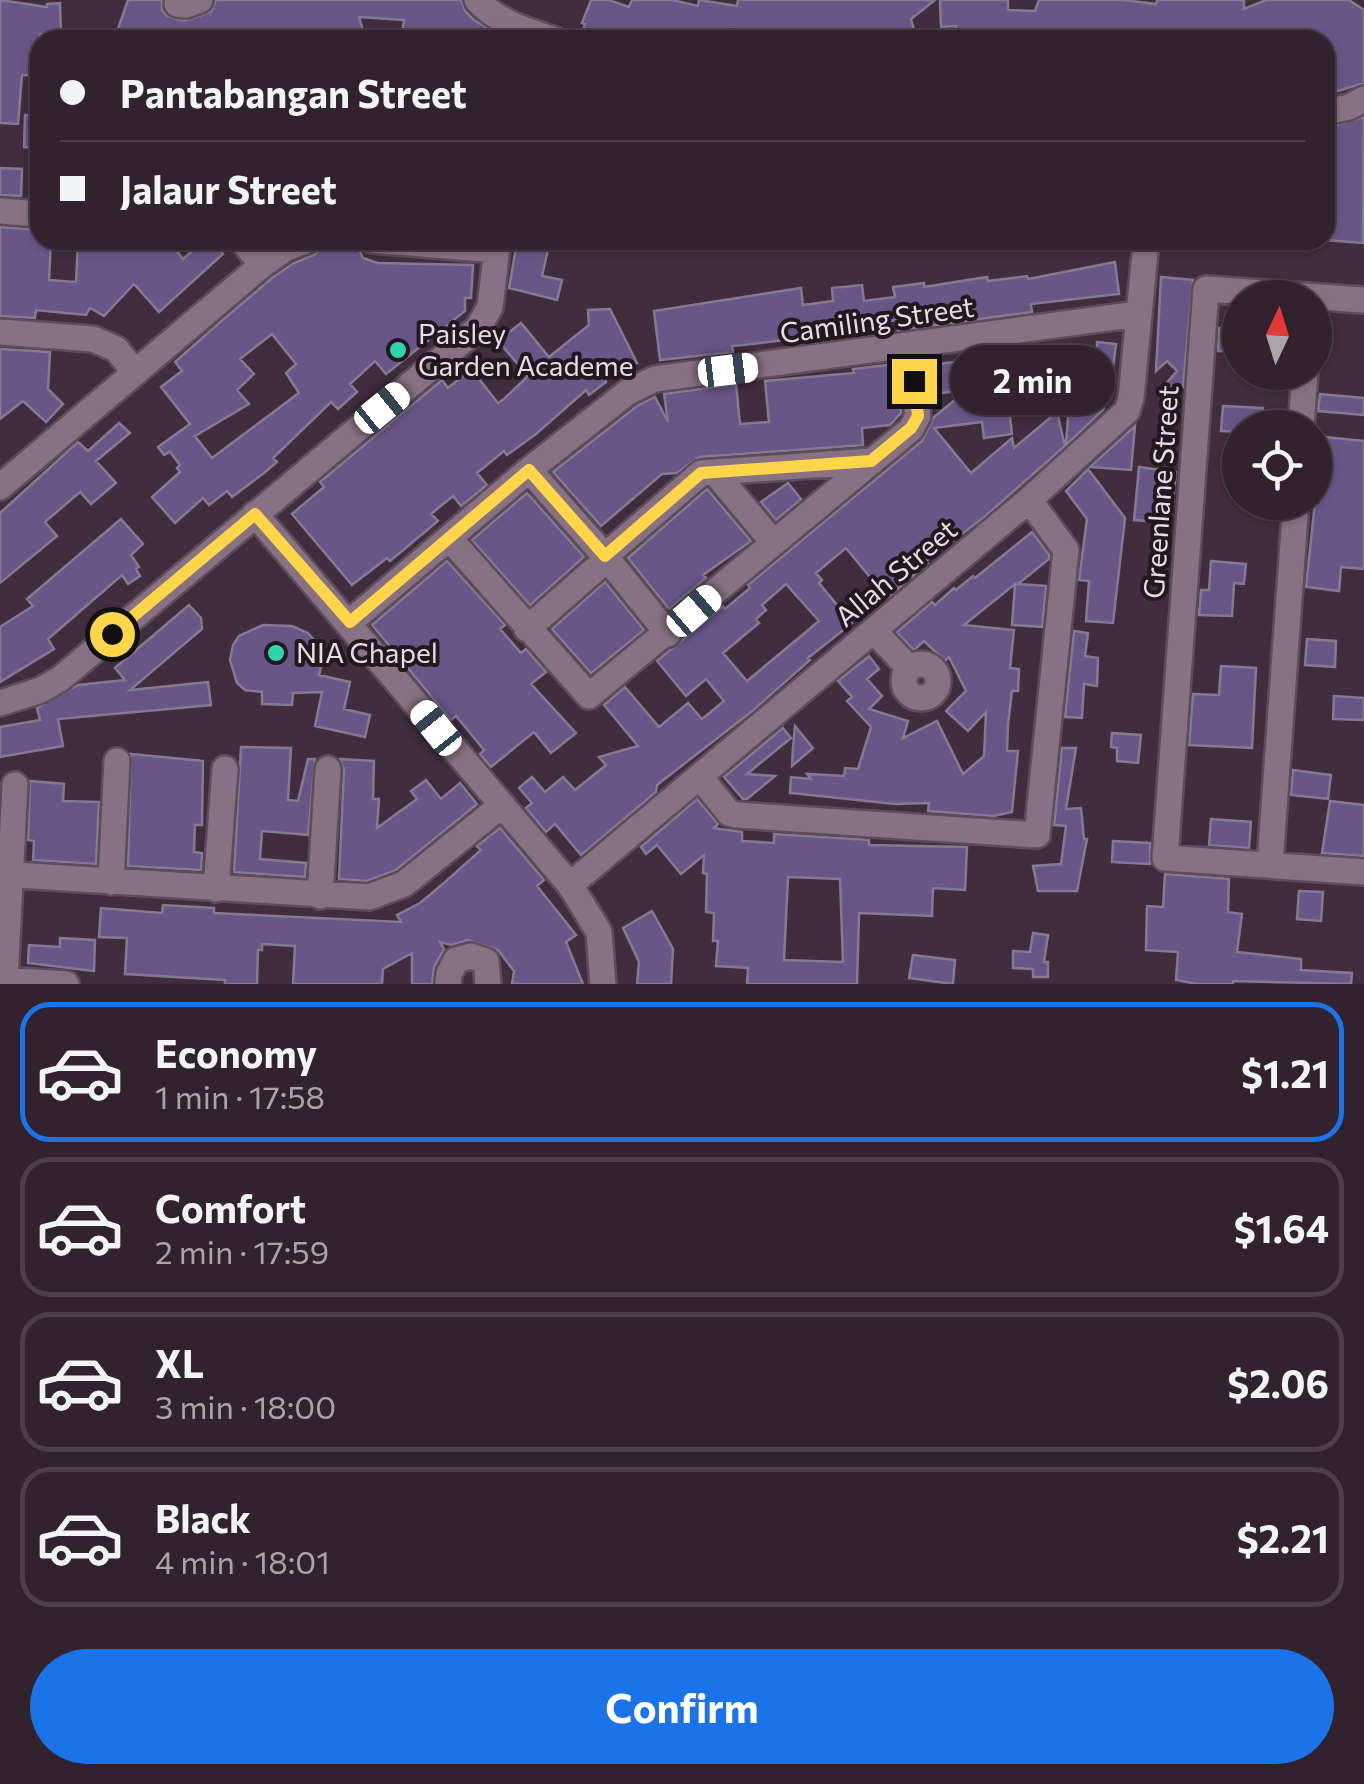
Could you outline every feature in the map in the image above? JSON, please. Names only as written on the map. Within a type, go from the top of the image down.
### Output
[{"type":"street","points":[[477,0],[488,12],[529,30]]},
{"type":"street","points":[[1335,110],[1364,99]]},
{"type":"street","points":[[0,212],[30,214]]},
{"type":"street","points":[[250,250],[262,266]]},
{"type":"street","points":[[0,488],[283,250]]},
{"type":"street","points":[[0,703],[40,690],[60,678],[478,328],[490,307],[497,250]]},
{"type":"street","name":"Allah Street","points":[[570,885],[1029,500],[1126,410],[1131,398],[1145,250]]},
{"type":"street","name":"Greenlane Street","points":[[1222,290],[1206,289],[1164,858],[1270,864]]},
{"type":"street","name":"Greenlane Street","points":[[1332,298],[1364,300]]},
{"type":"street","name":"Camiling Street","points":[[350,622],[529,470],[628,392],[655,379],[1138,314]]},
{"type":"street","points":[[0,332],[93,338],[116,349],[136,372]]},
{"type":"street","points":[[450,539],[589,696],[911,428],[918,416],[910,347]]},
{"type":"street","points":[[528,628],[701,473],[871,461]]},
{"type":"street","points":[[529,470],[668,634]]},
{"type":"street","points":[[716,474],[773,542]]},
{"type":"street","points":[[701,778],[729,813],[737,816],[1037,835],[1066,550],[1029,500]]},
{"type":"street","points":[[255,514],[570,885],[599,932],[603,984]]},
{"type":"street","points":[[1295,520],[1270,864],[1364,872]]},
{"type":"street","points":[[874,631],[909,668]]},
{"type":"street","points":[[111,882],[117,761]]},
{"type":"street","points":[[216,889],[225,769]]},
{"type":"street","points":[[320,896],[328,769]]},
{"type":"street","points":[[14,785],[6,875],[5,980],[66,984]]},
{"type":"street","points":[[6,875],[369,897],[394,890],[501,806]]},
{"type":"street","points":[[448,984],[456,960],[471,956],[486,961],[488,984]]},
{"type":"building","points":[[0,0],[47,7],[60,3],[61,30],[30,30],[30,75],[22,75],[18,124],[0,123]]},
{"type":"building","points":[[128,0],[162,0],[167,16],[184,21],[211,12],[216,0],[461,0],[465,11],[490,30],[402,30],[404,20],[359,17],[363,30],[118,30]]},
{"type":"building","points":[[591,0],[609,0],[629,7],[632,0],[672,0],[698,6],[699,0],[737,6],[738,0],[935,0],[911,19],[914,30],[583,30]]},
{"type":"building","points":[[940,0],[1008,0],[1008,10],[1035,11],[1039,0],[1156,4],[1157,0],[1244,0],[1244,9],[1266,0],[1349,0],[1364,10],[1364,83],[1335,92],[1335,30],[941,27]]},
{"type":"building","points":[[25,115],[30,115],[30,147],[24,147]]},
{"type":"building","points":[[1364,117],[1363,243],[1335,241],[1335,125]]},
{"type":"building","points":[[0,168],[22,169],[21,196],[0,195]]},
{"type":"building","points":[[0,227],[30,229],[30,250],[50,250],[49,280],[76,282],[78,250],[176,250],[183,259],[193,250],[219,250],[223,254],[159,312],[134,284],[104,316],[90,308],[86,315],[36,310],[35,318],[0,316]]},
{"type":"building","points":[[319,250],[359,250],[363,258],[378,263],[473,265],[471,298],[465,298],[465,311],[386,374],[375,361],[350,384],[357,392],[338,409],[331,402],[273,458],[277,462],[264,473],[232,497],[227,491],[209,505],[203,498],[175,523],[152,497],[180,472],[180,465],[170,452],[164,455],[158,447],[190,424],[161,387],[182,371],[175,362],[294,263]],"holes":[[[272,334],[296,364],[286,373],[299,393],[212,458],[195,436],[249,404],[237,390],[254,374],[240,359]]]},
{"type":"building","points":[[516,250],[548,250],[542,276],[562,280],[557,300],[509,288]]},
{"type":"building","points":[[1115,262],[1119,294],[1031,304],[1032,312],[898,330],[897,320],[833,329],[834,334],[732,346],[733,352],[660,360],[654,311],[801,288],[803,305],[833,301],[832,288],[862,285],[864,301],[895,297],[893,287],[924,283],[924,287],[987,277],[988,281],[1027,276],[1028,279]]},
{"type":"building","points":[[1161,277],[1193,280],[1183,387],[1164,386],[1177,371],[1167,361],[1156,371]]},
{"type":"building","points":[[610,309],[637,363],[604,367],[606,382],[589,395],[586,390],[536,434],[507,455],[504,451],[477,473],[487,485],[461,506],[453,496],[431,514],[438,521],[390,561],[387,558],[352,585],[292,514],[324,487],[320,482],[442,380],[448,388],[471,369],[498,403],[504,399],[528,376],[498,341],[521,323],[549,357],[589,325],[588,310]]},
{"type":"building","points":[[1219,328],[1222,328],[1222,351],[1218,351]]},
{"type":"building","points":[[1097,342],[1116,344],[1110,392],[1103,410],[1066,445],[1070,389],[1101,364],[1075,369],[1097,352]]},
{"type":"building","points":[[1030,345],[1032,353],[1044,351],[1049,375],[1011,383],[1014,398],[1008,399],[1012,434],[984,438],[982,422],[934,428],[971,473],[1012,438],[1014,448],[1057,412],[1065,446],[887,598],[846,548],[816,573],[822,580],[819,583],[852,623],[751,712],[657,785],[656,792],[581,855],[555,824],[546,832],[526,808],[532,803],[519,788],[532,777],[545,792],[563,777],[575,790],[606,765],[599,757],[638,746],[604,705],[625,687],[659,727],[688,703],[702,719],[724,701],[706,679],[686,696],[657,661],[723,606],[725,609],[750,588],[748,585],[922,441],[934,417],[967,390],[932,394],[928,365],[974,360],[974,365],[1003,359],[1000,349]],"holes":[[[786,584],[819,621],[747,681],[723,653],[759,623],[756,619],[766,610],[762,605]]]},
{"type":"building","points":[[0,349],[50,352],[48,389],[63,404],[46,422],[23,401],[0,419]]},
{"type":"building","points":[[896,364],[901,413],[890,425],[862,428],[863,445],[699,457],[677,473],[662,474],[601,526],[553,472],[637,406],[655,397],[668,422],[664,394],[736,384],[740,424],[769,422],[765,381],[854,373],[853,369]]},
{"type":"building","points":[[1320,394],[1364,398],[1364,415],[1318,410]]},
{"type":"building","points":[[1223,406],[1263,408],[1263,410],[1223,410]]},
{"type":"building","points":[[119,423],[130,433],[96,461],[116,483],[91,504],[80,492],[45,522],[57,536],[0,583],[0,513],[78,442],[88,451]]},
{"type":"building","points":[[1135,426],[1131,470],[1090,467]]},
{"type":"building","points":[[1332,438],[1364,441],[1364,569],[1341,567],[1339,591],[1306,587],[1313,520],[1332,520]]},
{"type":"building","points":[[1139,467],[1176,472],[1171,523],[1134,520]]},
{"type":"building","points":[[1088,469],[1125,518],[1113,623],[1086,621],[1089,581],[1079,580],[1087,519],[1066,491]]},
{"type":"building","points":[[788,483],[801,499],[776,520],[761,502]]},
{"type":"building","points":[[707,489],[751,541],[703,575],[706,578],[669,609],[628,558]]},
{"type":"building","points":[[527,493],[584,557],[530,605],[472,540]]},
{"type":"building","points":[[121,519],[143,544],[131,555],[140,576],[128,584],[122,575],[48,639],[54,649],[0,682],[0,627],[33,606],[27,599]]},
{"type":"building","points":[[1032,532],[1049,559],[1018,584],[1046,586],[1042,627],[1012,625],[1015,584],[964,625],[1014,630],[1010,668],[1019,669],[1018,691],[1012,691],[1007,751],[1018,751],[1012,812],[994,816],[928,811],[929,803],[895,804],[790,793],[791,777],[844,776],[845,768],[858,769],[871,727],[847,701],[852,697],[838,681],[869,656],[879,669],[867,679],[882,696],[869,709],[908,721],[903,738],[937,721],[963,774],[984,756],[986,712],[968,731],[946,711],[966,691],[949,657],[945,661],[924,641],[914,650],[897,632],[932,602],[935,605],[954,588],[975,578]]},
{"type":"building","points":[[447,561],[505,625],[500,629],[521,653],[526,649],[546,672],[531,684],[576,733],[551,753],[534,732],[491,767],[480,754],[484,750],[456,716],[451,720],[372,625]]},
{"type":"building","points":[[1211,561],[1246,564],[1244,584],[1234,583],[1232,616],[1199,615],[1201,590],[1209,590]]},
{"type":"building","points":[[605,582],[644,630],[591,673],[552,629]]},
{"type":"building","points":[[189,605],[201,618],[202,629],[130,690],[208,682],[211,705],[58,719],[63,746],[0,757],[0,727],[40,720],[37,708],[78,685],[125,680],[115,668]]},
{"type":"building","name":"NIA Chapel","points":[[263,625],[292,626],[308,633],[319,646],[319,675],[350,682],[344,709],[370,715],[365,737],[315,726],[322,692],[293,693],[292,705],[262,704],[262,692],[245,690],[237,683],[230,660],[233,645],[239,636]]},
{"type":"building","points":[[1074,631],[1088,633],[1085,656],[1098,658],[1097,686],[1084,684],[1082,718],[1065,717]]},
{"type":"building","points":[[1307,639],[1336,641],[1335,667],[1305,665]]},
{"type":"building","points":[[1221,666],[1256,668],[1252,748],[1189,745],[1193,694],[1219,695]]},
{"type":"building","points":[[1334,696],[1364,698],[1364,720],[1333,719]]},
{"type":"building","points":[[795,726],[813,748],[792,766],[793,747]]},
{"type":"building","points":[[783,728],[791,738],[747,774],[775,776],[743,799],[724,777]]},
{"type":"building","points":[[1112,733],[1141,735],[1138,763],[1117,761],[1117,748],[1111,747]]},
{"type":"building","points":[[241,747],[291,748],[288,800],[298,801],[308,759],[315,759],[308,835],[262,831],[260,859],[306,863],[305,877],[234,872]]},
{"type":"building","points":[[1062,748],[1076,748],[1066,809],[1081,808],[1087,839],[1077,891],[1038,891],[1033,866],[1061,864],[1066,826],[1054,825]]},
{"type":"building","points":[[131,754],[203,761],[202,825],[195,825],[194,852],[202,853],[201,870],[128,866]]},
{"type":"building","points":[[340,759],[374,761],[373,799],[379,799],[377,828],[417,799],[411,791],[426,780],[441,799],[460,783],[477,804],[396,870],[367,881],[339,879],[344,770]]},
{"type":"building","points":[[1293,770],[1331,775],[1328,799],[1291,795]]},
{"type":"building","points":[[30,781],[64,784],[63,801],[99,802],[96,864],[33,860],[34,841],[28,840]]},
{"type":"building","points":[[697,799],[718,824],[714,828],[742,832],[742,841],[774,843],[774,834],[869,840],[869,845],[967,847],[965,890],[933,888],[932,916],[859,913],[857,984],[747,984],[748,968],[716,966],[718,941],[713,941],[714,913],[706,912],[704,855],[681,874],[657,845],[646,854],[641,847]],"holes":[[[788,877],[840,879],[843,962],[784,960]]]},
{"type":"building","points":[[1330,801],[1364,805],[1364,856],[1322,853]]},
{"type":"building","points":[[1211,819],[1251,822],[1249,848],[1209,845]]},
{"type":"building","points":[[500,828],[544,880],[537,886],[576,935],[566,942],[583,984],[512,984],[514,971],[498,950],[468,940],[451,945],[440,942],[444,949],[434,967],[432,984],[412,984],[412,953],[383,969],[382,984],[293,984],[295,946],[262,944],[262,950],[258,950],[257,984],[225,984],[225,980],[125,974],[127,938],[99,937],[101,908],[162,913],[163,905],[214,908],[214,913],[401,922],[397,915],[420,903],[444,883],[481,850],[477,846]]},
{"type":"building","points":[[1113,841],[1150,843],[1150,864],[1112,862]]},
{"type":"building","points":[[1165,874],[1229,879],[1228,912],[1242,914],[1237,952],[1301,959],[1301,970],[1352,973],[1351,984],[1197,984],[1176,980],[1178,952],[1146,950],[1147,906],[1163,907]]},
{"type":"building","points":[[1299,891],[1323,892],[1321,921],[1297,919]]},
{"type":"building","points":[[652,911],[673,949],[671,984],[637,984],[639,962],[623,928]]},
{"type":"building","points":[[1033,933],[1048,935],[1044,962],[1048,962],[1048,977],[1033,977],[1033,969],[1013,968],[1013,951],[1030,952]]},
{"type":"building","points":[[60,938],[95,940],[94,971],[28,963],[29,945],[60,947]]},
{"type":"building","points":[[913,955],[955,960],[953,984],[909,978]]},
{"type":"place","name":"Paisley Garden Academe","points":[[398,350]]},
{"type":"place","name":"NIA Chapel","points":[[276,653]]},
{"type":"route","points":[[112,634],[255,514],[350,622],[529,470],[605,556],[701,473],[871,461],[911,428],[918,416],[914,381]]}]
